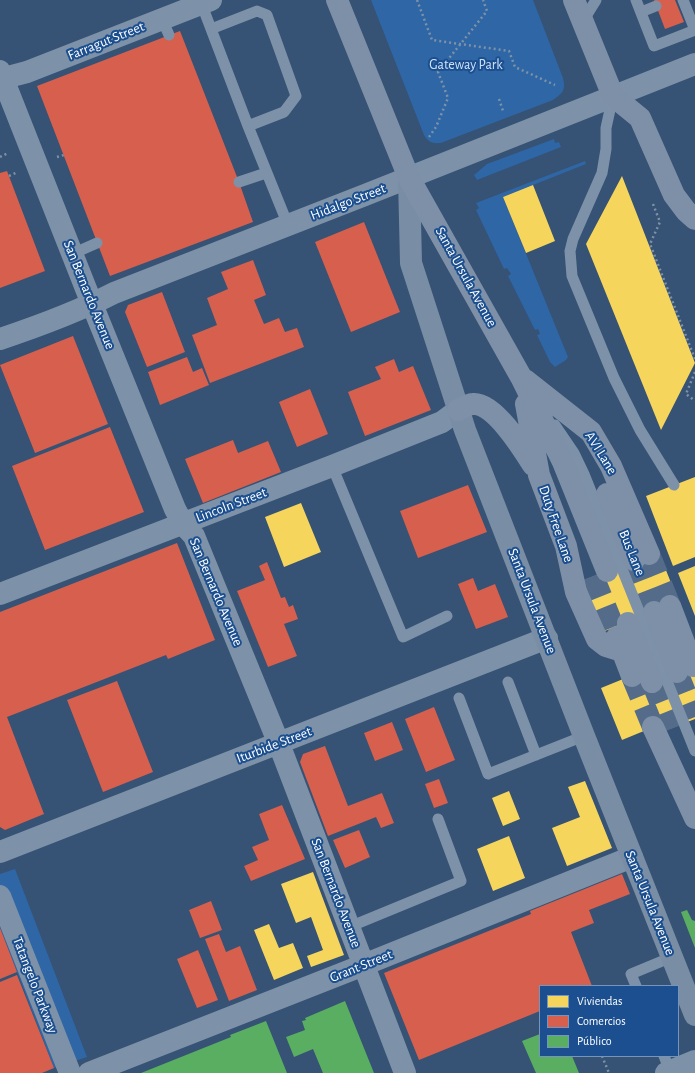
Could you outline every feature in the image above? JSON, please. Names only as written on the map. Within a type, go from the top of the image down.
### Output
[{"type":"highway","name":"Santa Ursula Avenue","points":[[337,0],[409,178],[521,377],[562,462],[600,573]]},
{"type":"highway","points":[[574,0],[613,96],[640,118],[674,195],[686,211],[695,219]]},
{"type":"highway","name":"Duty Free Lane","points":[[521,377],[539,475],[566,546],[575,587],[597,639],[606,646],[622,651]]},
{"type":"highway","name":"AVI Lane","points":[[521,377],[591,432],[611,466],[642,557]]},
{"type":"highway","points":[[458,410],[472,404],[481,405],[492,412],[518,441],[539,475]]},
{"type":"highway","points":[[662,609],[685,669]]},
{"type":"highway","points":[[632,676],[622,651],[621,625],[652,682]]},
{"type":"highway","points":[[695,790],[662,728],[695,818]]},
{"type":"main road","name":"Santa Ursula Avenue","points":[[409,178],[411,263],[458,410],[584,736],[695,1015]]},
{"type":"street","name":"Farragut Street","points":[[1,76],[27,72],[166,27],[204,1]]},
{"type":"street","name":"Hidalgo Street","points":[[0,339],[25,331],[92,304],[114,293],[695,64]]},
{"type":"street","name":"San Bernardo Avenue","points":[[1,76],[176,509],[184,524],[194,536],[278,744],[405,1073]]},
{"type":"street","name":"Lincoln Street","points":[[0,594],[184,524],[442,422],[458,410]]},
{"type":"street","name":"Iturbide Street","points":[[0,852],[547,638]]},
{"type":"street","name":"Grant Street","points":[[89,1073],[364,965],[632,857]]},
{"type":"street","name":"Tatangelo Parkway","points":[[0,896],[70,1073]]},
{"type":"street","points":[[667,1067],[695,1061]]},
{"type":"lane","points":[[583,21],[596,0]]},
{"type":"lane","points":[[636,0],[654,46],[695,30],[683,0]]},
{"type":"lane","points":[[204,1],[211,29],[266,173],[288,225]]},
{"type":"lane","points":[[641,12],[656,6]]},
{"type":"lane","points":[[211,29],[257,11],[267,15],[296,96],[284,112],[248,126]]},
{"type":"lane","points":[[613,96],[606,128],[606,149],[602,173],[573,239],[570,251],[572,276],[614,378],[640,430],[674,485]]},
{"type":"lane","points":[[239,182],[266,173]]},
{"type":"lane","points":[[72,254],[98,243]]},
{"type":"lane","name":"Bus Lane","points":[[521,377],[574,453],[584,474],[695,751]]},
{"type":"lane","points":[[332,466],[404,637],[447,616]]},
{"type":"lane","points":[[508,682],[536,755]]},
{"type":"lane","points":[[459,698],[488,774],[584,736]]},
{"type":"lane","points":[[349,927],[461,880],[438,819]]},
{"type":"lane","points":[[636,985],[631,974],[672,957]]},
{"type":"path","points":[[417,0],[432,40],[509,51],[516,67],[555,85]]},
{"type":"path","points":[[429,137],[436,127],[448,98],[438,72],[487,11],[483,0]]},
{"type":"path","points":[[499,98],[503,110]]},
{"type":"path","points":[[0,157],[8,154]]},
{"type":"path","points":[[652,201],[660,222],[650,244],[695,359]]},
{"type":"path","points":[[695,372],[686,394],[695,401]]},
{"type":"path","points":[[602,1057],[610,1073]]},
{"type":"green space","name":"Gateway Park","points":[[371,0],[533,0],[563,78],[563,91],[553,100],[443,142],[431,142],[424,135]]},
{"type":"green space","points":[[554,139],[555,143],[559,142],[561,147],[477,180],[474,175],[487,164]]},
{"type":"green space","points":[[585,161],[586,164],[503,197],[568,357],[555,367],[550,362],[537,335],[540,334],[538,329],[535,330],[508,276],[511,274],[507,268],[504,269],[476,210],[479,208],[476,203]]},
{"type":"green space","points":[[15,869],[87,1057],[54,1068],[0,928],[0,874]]},
{"type":"building: Viviendas","points":[[622,176],[695,363],[661,430],[586,244]]},
{"type":"building: Viviendas","points":[[533,185],[555,241],[526,253],[503,197]]},
{"type":"building: Viviendas","points":[[695,477],[695,557],[673,566],[646,496]]},
{"type":"building: Viviendas","points":[[301,503],[321,552],[284,567],[265,517]]},
{"type":"building: Viviendas","points":[[658,550],[679,603],[602,632],[582,581]]},
{"type":"building: Viviendas","points":[[695,566],[695,616],[678,573]]},
{"type":"building: Viviendas","points":[[695,665],[695,719],[659,733],[656,726],[622,740],[601,688],[633,675],[638,688]]},
{"type":"building: Viviendas","points":[[585,781],[612,848],[567,866],[552,828],[580,817],[568,787]]},
{"type":"building: Viviendas","points":[[509,791],[520,819],[503,826],[492,798]]},
{"type":"building: Viviendas","points":[[509,836],[525,878],[493,891],[477,849]]},
{"type":"building: Viviendas","points":[[313,872],[344,955],[311,967],[307,956],[323,950],[311,917],[296,923],[281,884]]},
{"type":"building: Viviendas","points":[[269,924],[279,948],[293,943],[303,968],[274,980],[254,930]]},
{"type":"building: Comercios","points":[[654,0],[675,0],[684,22],[665,29]]},
{"type":"building: Comercios","points":[[180,31],[239,182],[253,222],[110,276],[37,86]]},
{"type":"building: Comercios","points":[[7,171],[45,271],[0,288],[0,173]]},
{"type":"building: Comercios","points":[[364,222],[400,312],[351,332],[315,242]]},
{"type":"building: Comercios","points":[[253,260],[266,295],[254,300],[264,324],[279,318],[285,332],[297,328],[304,347],[210,383],[192,335],[217,325],[207,298],[228,289],[221,272]]},
{"type":"building: Comercios","points":[[162,292],[185,352],[147,367],[125,312],[128,305]]},
{"type":"building: Comercios","points":[[73,336],[108,424],[35,453],[0,365]]},
{"type":"building: Comercios","points":[[187,357],[193,372],[202,368],[209,385],[160,405],[148,372]]},
{"type":"building: Comercios","points":[[394,359],[399,372],[413,366],[431,410],[365,436],[348,392],[381,379],[375,367]]},
{"type":"building: Comercios","points":[[310,389],[328,434],[297,447],[279,402]]},
{"type":"building: Comercios","points":[[110,427],[144,512],[45,550],[12,466]]},
{"type":"building: Comercios","points":[[233,440],[238,453],[268,441],[281,472],[203,503],[185,459]]},
{"type":"building: Comercios","points":[[468,485],[487,532],[418,558],[400,511]]},
{"type":"building: Comercios","points":[[177,543],[215,640],[168,659],[166,655],[7,717],[44,814],[5,830],[0,827],[0,612]]},
{"type":"building: Comercios","points":[[267,562],[281,598],[285,597],[289,607],[293,605],[298,619],[284,624],[297,656],[268,667],[237,591],[265,580],[259,566]]},
{"type":"building: Comercios","points":[[473,578],[478,591],[495,584],[508,617],[476,629],[458,584]]},
{"type":"building: Comercios","points":[[117,681],[153,772],[103,792],[67,700]]},
{"type":"building: Comercios","points":[[434,707],[455,760],[426,772],[405,719]]},
{"type":"building: Comercios","points":[[392,722],[403,750],[375,761],[364,733]]},
{"type":"building: Comercios","points":[[325,746],[348,806],[382,793],[394,823],[381,828],[376,817],[328,836],[300,762],[303,754]]},
{"type":"building: Comercios","points":[[439,779],[448,803],[434,808],[425,784]]},
{"type":"building: Comercios","points":[[282,805],[305,859],[251,881],[244,866],[258,860],[252,847],[269,840],[259,814]]},
{"type":"building: Comercios","points":[[359,830],[370,857],[345,868],[333,840]]},
{"type":"building: Comercios","points":[[622,874],[630,894],[589,910],[594,923],[571,932],[592,985],[539,985],[539,1011],[419,1060],[384,973],[531,914],[530,911]]},
{"type":"building: Comercios","points":[[211,901],[222,930],[200,938],[189,910]]},
{"type":"building: Comercios","points":[[0,928],[17,972],[0,979]]},
{"type":"building: Comercios","points":[[219,934],[226,952],[240,946],[257,990],[229,1001],[205,939]]},
{"type":"building: Comercios","points":[[198,950],[218,1000],[197,1008],[177,959]]},
{"type":"building: Comercios","points":[[17,975],[54,1068],[42,1073],[0,1073],[0,982]]},
{"type":"building: Público","points":[[687,910],[692,920],[695,921],[695,948],[681,912]]},
{"type":"building: Público","points":[[345,1001],[374,1073],[323,1073],[313,1049],[294,1057],[286,1037],[305,1030],[302,1021],[306,1020],[305,1018]]},
{"type":"building: Público","points":[[266,1021],[287,1073],[141,1073],[231,1037],[230,1035]]},
{"type":"building: Público","points":[[539,1034],[539,1057],[572,1057],[579,1073],[536,1073],[522,1041]]},
{"type":"tunnel","points":[[649,554],[670,606]]},
{"type":"tunnel","points":[[634,560],[654,612]]},
{"type":"tunnel","points":[[593,576],[614,628]]},
{"type":"tunnel","points":[[677,672],[695,717]]},
{"type":"tunnel","points":[[632,676],[653,727]]},
{"type":"tunnel","points":[[652,682],[671,729]]}]
